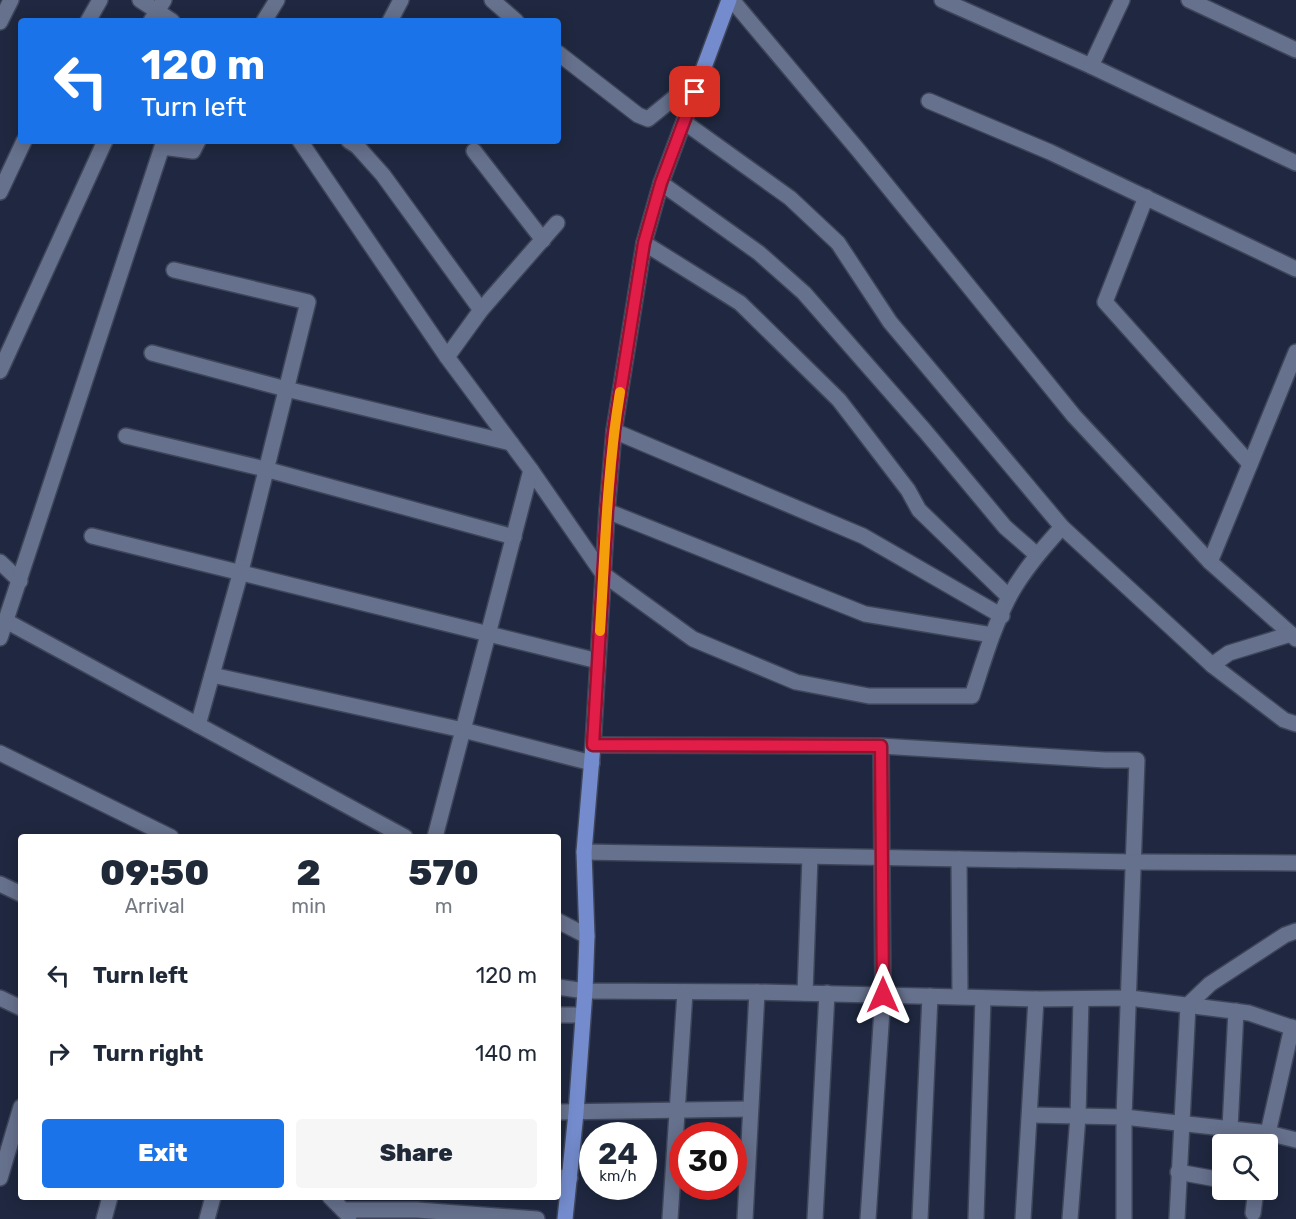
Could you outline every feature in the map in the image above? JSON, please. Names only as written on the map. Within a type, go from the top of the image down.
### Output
[{"type":"main road","points":[[565,1219],[564,1177],[576,1113],[585,991],[584,852],[614,431],[644,243],[661,183],[730,0]]},
{"type":"street","points":[[0,22],[11,0]]},
{"type":"street","points":[[90,18],[100,0]]},
{"type":"street","points":[[140,0],[158,11]]},
{"type":"street","points":[[266,18],[277,0]]},
{"type":"street","points":[[392,18],[401,0]]},
{"type":"street","points":[[492,0],[513,18]]},
{"type":"street","points":[[730,0],[859,151],[1074,416],[1210,562],[1293,637]]},
{"type":"street","points":[[942,0],[1091,66],[1296,164]]},
{"type":"street","points":[[1091,66],[1122,0]]},
{"type":"street","points":[[1189,0],[1296,50]]},
{"type":"street","points":[[561,55],[638,115],[648,119],[701,76]]},
{"type":"street","points":[[929,100],[1050,152],[1296,268]]},
{"type":"street","points":[[684,122],[790,198],[838,243],[890,322],[1062,527],[1212,665],[1284,720],[1296,724]]},
{"type":"street","points":[[0,192],[23,144]]},
{"type":"street","points":[[0,371],[104,144]]},
{"type":"street","points":[[0,638],[162,147],[193,151],[196,144]]},
{"type":"street","points":[[307,144],[447,357],[531,470],[603,574],[693,639],[796,682],[869,696],[972,696],[992,635],[1009,597],[1037,555],[1062,527]]},
{"type":"street","points":[[354,144],[383,175],[481,310]]},
{"type":"street","points":[[474,151],[543,240]]},
{"type":"street","points":[[661,183],[759,253],[804,293],[925,431],[1005,527],[1037,555]]},
{"type":"street","points":[[1146,197],[1105,302],[1250,464]]},
{"type":"street","points":[[447,357],[481,310],[558,224]]},
{"type":"street","points":[[644,243],[740,303],[839,400],[908,490],[919,510],[1009,597]]},
{"type":"street","points":[[174,270],[308,302],[241,571],[198,725]]},
{"type":"street","points":[[1210,562],[1296,352]]},
{"type":"street","points":[[152,354],[511,443]]},
{"type":"street","points":[[614,431],[863,536],[1002,616]]},
{"type":"street","points":[[126,436],[266,470],[514,537]]},
{"type":"street","points":[[436,834],[531,470]]},
{"type":"street","points":[[607,511],[865,614],[992,635]]},
{"type":"street","points":[[92,536],[598,661]]},
{"type":"street","points":[[0,562],[20,581]]},
{"type":"street","points":[[6,621],[399,834]]},
{"type":"street","points":[[1212,665],[1229,653],[1293,637]]},
{"type":"street","points":[[212,675],[463,730],[592,763]]},
{"type":"street","points":[[593,745],[881,746],[1137,760],[1124,1117],[1124,1219]]},
{"type":"street","points":[[868,1219],[883,995],[881,746]]},
{"type":"street","points":[[0,753],[165,834]]},
{"type":"street","points":[[584,852],[1296,863]]},
{"type":"street","points":[[805,993],[810,857]]},
{"type":"street","points":[[959,859],[960,996]]},
{"type":"street","points":[[0,884],[18,893]]},
{"type":"street","points":[[561,923],[586,936]]},
{"type":"street","points":[[1177,1219],[1188,1005],[1210,984],[1285,935],[1296,931]]},
{"type":"street","points":[[561,987],[585,991],[827,993],[1036,999],[1130,998],[1249,1013],[1294,1028],[1265,1134]]},
{"type":"street","points":[[669,1219],[685,992]]},
{"type":"street","points":[[745,1219],[757,992]]},
{"type":"street","points":[[815,1219],[827,993]]},
{"type":"street","points":[[920,1219],[930,996]]},
{"type":"street","points":[[0,998],[18,1007]]},
{"type":"street","points":[[976,1219],[983,998]]},
{"type":"street","points":[[1023,1219],[1036,999]]},
{"type":"street","points":[[1070,1219],[1077,1116],[1081,999]]},
{"type":"street","points":[[1230,1128],[1236,1011]]},
{"type":"street","points":[[561,1015],[582,1015]]},
{"type":"street","points":[[561,1113],[750,1109]]},
{"type":"street","points":[[1030,1115],[1124,1117],[1230,1128],[1256,1134]]},
{"type":"street","points":[[0,1178],[18,1117]]},
{"type":"street","points":[[1278,1138],[1296,1140]]},
{"type":"street","points":[[1178,1172],[1212,1178]]},
{"type":"street","points":[[104,1219],[109,1200]]},
{"type":"street","points":[[207,1219],[212,1200]]},
{"type":"street","points":[[333,1200],[347,1214],[417,1209],[537,1219]]},
{"type":"street","points":[[1253,1213],[1255,1200]]},
{"type":"slow traffic","points":[[600,631],[607,511],[620,392]]},
{"type":"route","points":[[695,92],[661,183],[644,243],[614,431],[593,745],[881,746],[883,995]]}]
